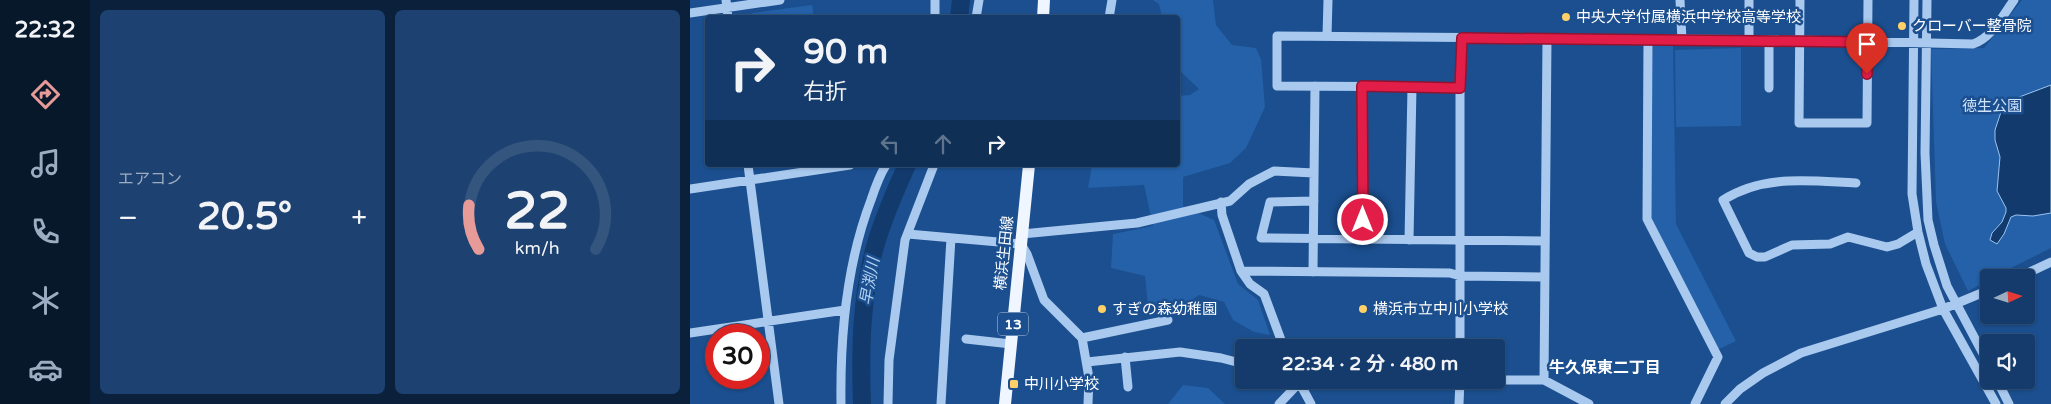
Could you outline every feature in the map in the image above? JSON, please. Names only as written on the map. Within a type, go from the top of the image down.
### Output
[{"type":"main road","points":[[1043,15],[1044,0]]},
{"type":"main road","name":"横浜生田線","points":[[1005,404],[1030,167]]},
{"type":"street","points":[[690,13],[780,0]]},
{"type":"street","points":[[935,0],[935,15]]},
{"type":"street","points":[[976,15],[979,0]]},
{"type":"street","points":[[1110,15],[1112,0]]},
{"type":"street","points":[[1327,36],[1328,0]]},
{"type":"street","points":[[1680,0],[1682,40]]},
{"type":"street","points":[[1749,0],[1749,41]]},
{"type":"street","points":[[1800,0],[1799,123],[1867,123],[1868,0]]},
{"type":"street","points":[[1914,0],[1912,194],[1918,232],[1926,264],[1943,309],[1996,404]]},
{"type":"street","points":[[1927,0],[1926,205],[1940,266],[1980,348]]},
{"type":"street","points":[[1460,88],[1276,86],[1277,36],[1800,40],[1974,44],[1987,36],[2014,0]]},
{"type":"street","points":[[1460,339],[1460,88],[1462,38]]},
{"type":"street","points":[[1544,380],[1547,39]]},
{"type":"street","points":[[1648,40],[1647,219],[1718,357],[1695,404]]},
{"type":"street","points":[[1769,40],[1769,88]]},
{"type":"street","points":[[1313,272],[1315,86]]},
{"type":"street","points":[[1362,86],[1364,238]]},
{"type":"street","points":[[1410,240],[1412,87]]},
{"type":"street","points":[[748,167],[779,404]]},
{"type":"street","points":[[690,189],[837,167]]},
{"type":"street","points":[[841,404],[840,360],[845,310],[853,262],[864,220],[885,167]]},
{"type":"street","points":[[888,404],[889,360],[905,240],[933,167]]},
{"type":"street","points":[[908,234],[951,238],[1022,239],[1138,223],[1230,200],[1249,184],[1274,171],[1314,173]]},
{"type":"street","points":[[1856,183],[1796,180],[1760,183],[1723,200],[1749,253],[1757,257],[1765,256],[1792,245],[1830,244],[1848,237],[1887,247],[1898,244],[1918,232]]},
{"type":"street","points":[[1314,201],[1270,202],[1261,238],[1544,241]]},
{"type":"street","points":[[1221,202],[1222,215],[1240,271],[1250,284],[1264,294],[1281,339]]},
{"type":"street","points":[[941,404],[951,238]]},
{"type":"street","points":[[1022,239],[1044,300],[1082,338],[1087,362],[1088,404]]},
{"type":"street","points":[[2035,270],[2051,262]]},
{"type":"street","points":[[1240,271],[1544,277]]},
{"type":"street","points":[[1725,404],[1740,389],[1763,373],[1800,353],[1943,309],[1980,294]]},
{"type":"street","points":[[690,333],[845,310]]},
{"type":"street","points":[[1082,338],[1168,320]]},
{"type":"street","points":[[966,339],[1011,344]]},
{"type":"street","points":[[1087,362],[1180,352],[1200,354],[1235,362]]},
{"type":"street","points":[[1125,357],[1128,387]]},
{"type":"street","points":[[1505,380],[1544,380],[1589,404]]},
{"type":"street","points":[[1279,404],[1292,389]]},
{"type":"street","points":[[1303,389],[1311,404]]},
{"type":"street","points":[[1459,404],[1460,389]]},
{"type":"street","points":[[2002,389],[2009,404]]},
{"type":"green space","points":[[1153,0],[1213,0],[1216,25],[1232,45],[1256,48],[1261,59],[1265,107],[1246,148],[1230,163],[1183,177],[1183,206],[1214,220],[1238,284],[1258,300],[1270,335],[1254,332],[1233,320],[1224,302],[1199,295],[1173,314],[1148,306],[1145,276],[1111,268],[1113,234],[1153,226],[1144,185],[1088,188],[1092,167],[1180,167],[1180,96],[1190,95],[1199,89],[1180,71],[1180,15],[1162,15],[1159,4]]},
{"type":"green space","name":"徳生公園","points":[[2022,0],[2051,0],[2051,248],[2009,269],[1980,269],[1980,285],[1968,291],[1945,244],[1936,202],[1931,49],[1984,48]]},
{"type":"green space","points":[[812,5],[814,15],[752,15],[752,13]]},
{"type":"green space","points":[[1650,43],[1673,44],[1676,224],[1736,341],[1717,350],[1651,217]]},
{"type":"green space","points":[[1741,48],[1741,126],[1676,127],[1675,50]]},
{"type":"green space","points":[[1183,385],[1208,388],[1225,404],[1168,404]]},
{"type":"shaded area","points":[[2051,85],[2051,213],[2011,217],[2004,234],[1997,244],[1990,240],[1992,233],[2002,222],[2006,212],[2006,208],[1997,191],[2000,157],[1995,140],[1995,130],[2002,109],[2011,109],[2014,99]]},
{"type":"waterway","name":"早渕川","points":[[959,15],[961,0]]},
{"type":"waterway","name":"早渕川","points":[[862,404],[863,321],[868,280],[880,230],[906,167]]},
{"type":"place","name":"中央大学付属横浜中学校高等学校","points":[[1566,17]]},
{"type":"place","name":"クローバー整骨院","points":[[1902,26]]},
{"type":"place","name":"すぎの森幼稚園","points":[[1102,309]]},
{"type":"place","name":"横浜市立中川小学校","points":[[1363,309]]},
{"type":"place","name":"中川小学校","points":[[1014,384]]},
{"type":"district","name":"牛久保東二丁目","points":[[1605,367]]},
{"type":"route","points":[[1363,220],[1362,86],[1460,88],[1462,38],[1867,42],[1867,74]]}]
